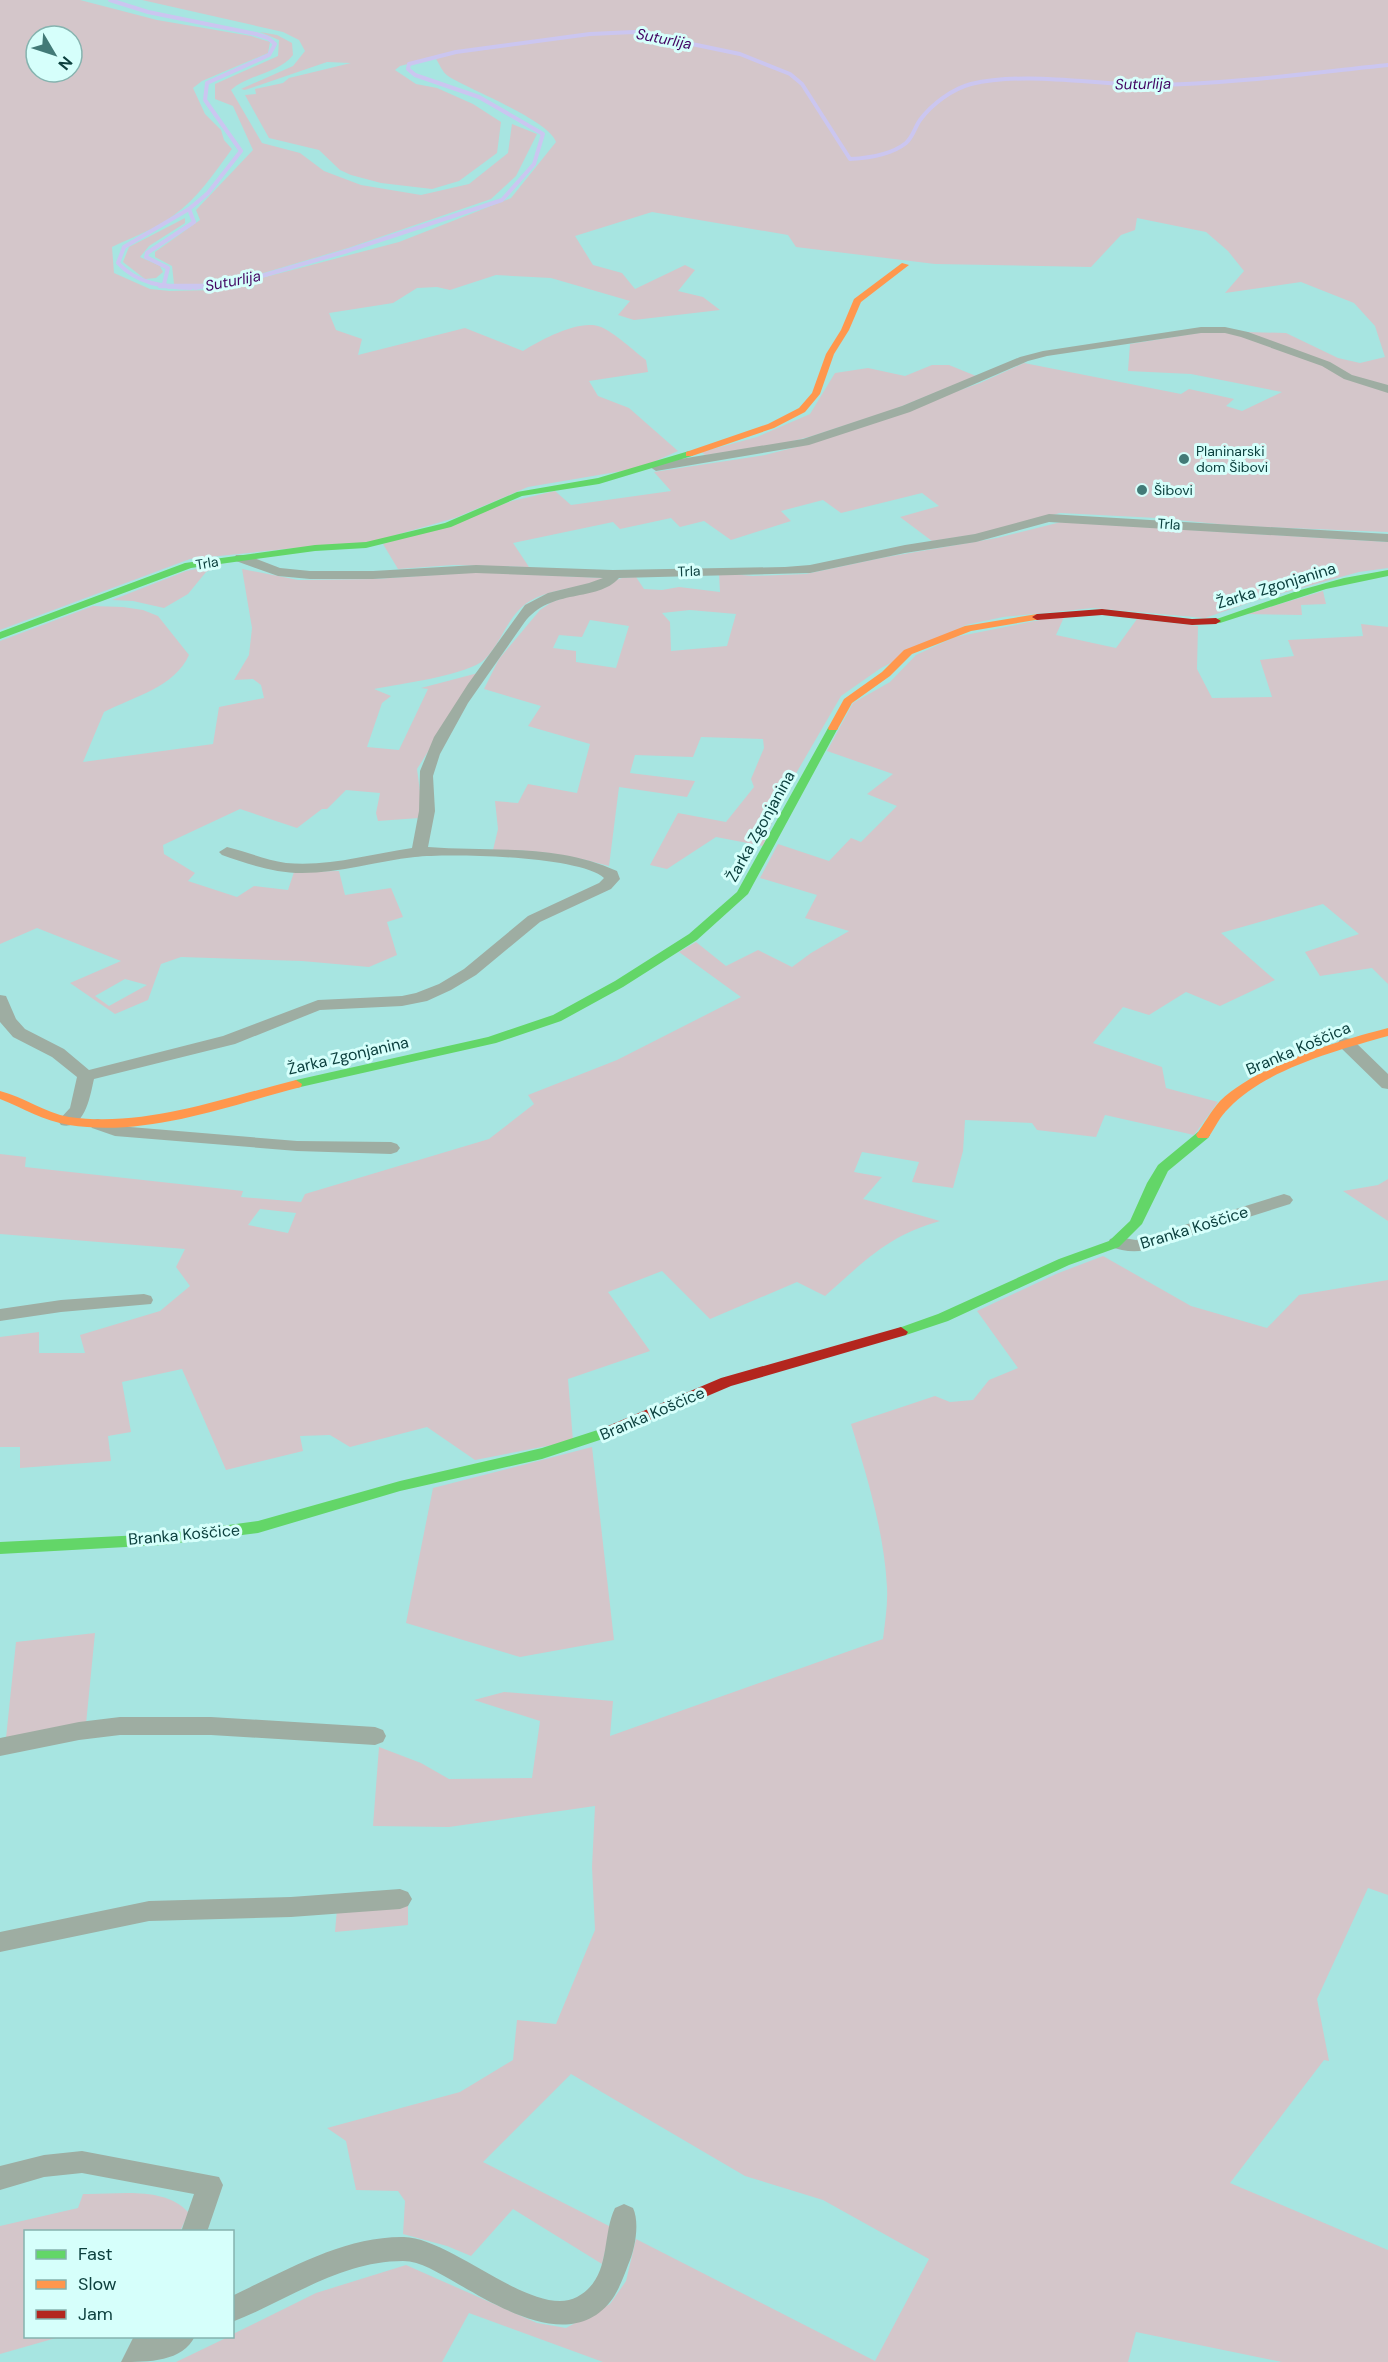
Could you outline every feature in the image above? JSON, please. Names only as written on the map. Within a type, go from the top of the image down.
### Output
[{"type":"street","points":[[241,558],[315,548],[366,545],[448,525],[520,494],[599,481],[648,468],[771,426],[802,410],[816,393],[830,354],[845,330],[857,301],[905,265]]},
{"type":"street","points":[[648,468],[805,442],[906,409],[1024,359],[1047,353],[1201,330],[1225,330],[1244,334],[1326,364],[1348,377],[1388,389]]},
{"type":"street","name":"Trla","points":[[0,636],[189,566],[241,558],[279,573],[309,575],[373,575],[476,569],[613,574],[810,569],[905,549],[976,538],[1049,518],[1388,538]]},
{"type":"street","name":"Žarka Zgonjanina","points":[[0,1095],[41,1114],[67,1121],[98,1124],[122,1123],[152,1119],[345,1072],[492,1040],[538,1026],[573,1011],[693,937],[733,904],[742,894],[766,853],[848,701],[886,674],[908,652],[969,628],[1058,614],[1102,612],[1192,622],[1216,621],[1271,602],[1360,577],[1388,573]]},
{"type":"street","points":[[420,852],[420,837],[428,810],[424,782],[428,768],[444,735],[475,684],[522,618],[535,604],[604,582],[613,578],[613,574]]},
{"type":"street","points":[[86,1076],[229,1040],[318,1005],[421,998],[470,972],[534,919],[605,886],[612,879],[611,874],[598,867],[548,858],[488,853],[420,852],[370,861],[302,868],[262,863],[227,852]]},
{"type":"street","points":[[0,1000],[8,1021],[19,1033],[58,1053],[86,1076]]},
{"type":"street","name":"Branka Koščica","points":[[1117,1243],[1133,1228],[1143,1213],[1158,1175],[1167,1163],[1201,1136],[1224,1105],[1256,1081],[1346,1043],[1388,1032]]},
{"type":"street","points":[[1346,1043],[1388,1084]]},
{"type":"street","points":[[67,1121],[78,1109],[86,1076]]},
{"type":"street","points":[[98,1124],[109,1130],[127,1132],[297,1146],[392,1149]]},
{"type":"street","name":"Branka Koščice","points":[[0,1548],[62,1542],[191,1537],[247,1529],[302,1516],[396,1486],[560,1449],[600,1435],[726,1382],[936,1322],[1066,1261],[1117,1243],[1137,1246],[1284,1200]]},
{"type":"street","points":[[0,1315],[61,1306],[144,1300]]},
{"type":"street","points":[[0,1747],[120,1725],[211,1726],[375,1736]]},
{"type":"street","points":[[0,1942],[74,1924],[149,1911],[291,1907],[400,1899]]},
{"type":"street","points":[[0,2178],[44,2166],[82,2162],[210,2185],[195,2230]]},
{"type":"street","points":[[234,2309],[310,2271],[374,2252],[405,2249],[431,2256],[533,2310],[557,2315],[570,2314],[584,2308],[597,2298],[607,2284],[618,2260],[624,2216]]},
{"type":"street","points":[[135,2362],[148,2338]]},
{"type":"street","points":[[141,2362],[180,2338]]},
{"type":"shaded area","points":[[0,0],[80,0],[157,20],[251,36],[270,42],[268,53],[202,81],[193,88],[205,114],[221,130],[224,140],[232,149],[212,176],[182,209],[167,220],[112,247],[114,273],[150,289],[170,291],[216,290],[399,242],[511,198],[556,142],[550,133],[525,115],[448,76],[435,57],[400,66],[395,70],[416,84],[437,88],[473,104],[501,122],[497,153],[459,181],[432,189],[381,183],[351,175],[340,170],[319,150],[269,138],[245,95],[256,94],[255,89],[283,83],[289,78],[351,63],[327,62],[245,90],[241,89],[293,66],[305,51],[299,40],[283,32],[142,0],[1388,0],[1388,532],[1238,526],[1157,518],[1060,513],[985,533],[932,541],[900,517],[939,506],[922,493],[841,513],[823,500],[781,511],[791,521],[731,540],[704,521],[680,527],[671,518],[620,529],[613,522],[513,543],[529,567],[453,565],[398,569],[383,544],[512,501],[555,491],[571,505],[671,491],[654,472],[765,455],[808,444],[980,383],[1024,363],[1181,394],[1189,389],[1234,399],[1226,406],[1242,411],[1282,392],[1191,374],[1128,371],[1130,344],[1210,331],[1286,333],[1338,358],[1360,363],[1385,357],[1375,326],[1354,303],[1301,282],[1225,293],[1244,271],[1228,251],[1206,232],[1137,218],[1135,230],[1121,235],[1091,267],[935,264],[796,247],[788,235],[652,212],[575,236],[593,265],[622,273],[635,289],[685,265],[695,270],[678,291],[703,297],[720,310],[634,320],[618,315],[630,301],[551,278],[496,275],[450,290],[437,287],[417,288],[393,303],[329,313],[336,330],[362,339],[358,355],[465,328],[523,351],[550,336],[572,328],[583,325],[601,327],[646,360],[648,372],[589,381],[598,396],[629,408],[678,451],[640,468],[528,487],[455,518],[368,543],[325,545],[190,559],[0,630]]},
{"type":"shaded area","points":[[260,32],[277,35],[292,43],[293,55],[280,66],[246,80],[231,90],[262,143],[300,153],[324,171],[361,185],[421,195],[469,184],[508,153],[512,124],[537,134],[516,176],[491,199],[348,248],[246,278],[192,285],[174,284],[172,266],[155,257],[155,252],[200,220],[196,210],[253,150],[233,106],[215,99],[215,84],[278,56],[279,40]]},
{"type":"shaded area","points":[[185,218],[185,223],[149,246],[140,257],[160,266],[163,272],[156,278],[145,279],[123,262],[129,247]]},
{"type":"shaded area","points":[[932,365],[949,365],[976,376],[895,409],[809,437],[773,446],[705,455],[702,452],[757,437],[810,414],[835,373],[868,368],[905,376]]},
{"type":"shaded area","points":[[1061,522],[1388,542],[1388,568],[1359,572],[1254,601],[1205,618],[1093,608],[1003,617],[966,625],[881,668],[841,696],[780,801],[763,846],[716,837],[667,869],[650,865],[678,813],[726,822],[754,787],[751,779],[764,748],[763,739],[701,737],[693,757],[635,755],[630,773],[695,781],[687,797],[619,787],[609,866],[551,854],[493,850],[498,829],[495,801],[518,803],[528,784],[577,793],[590,744],[528,726],[541,706],[484,689],[499,659],[540,610],[552,602],[622,578],[636,577],[644,589],[662,590],[679,587],[720,592],[719,573],[753,576],[806,574],[881,558],[997,538]],"holes":[[[690,610],[736,614],[727,646],[671,651],[670,622],[662,613]],[[590,620],[629,626],[616,668],[576,662],[576,651],[553,648],[559,635],[582,637]]]},
{"type":"shaded area","points":[[223,564],[206,572],[188,594],[164,608],[133,601],[112,600],[186,571]]},
{"type":"shaded area","points":[[242,569],[298,580],[375,579],[477,572],[604,578],[548,593],[530,601],[516,613],[491,652],[477,665],[416,682],[374,689],[391,696],[382,703],[367,747],[399,750],[428,689],[421,688],[478,673],[417,769],[422,807],[419,818],[378,821],[376,813],[380,793],[346,790],[327,809],[322,809],[297,828],[240,809],[163,845],[164,854],[195,873],[188,881],[237,897],[254,886],[288,890],[294,872],[339,871],[345,895],[391,888],[403,917],[387,922],[397,955],[369,967],[302,961],[181,957],[161,964],[148,1000],[115,1014],[70,983],[121,961],[37,928],[0,944],[0,641],[93,606],[123,607],[143,610],[158,616],[189,655],[183,666],[164,683],[104,712],[83,762],[213,744],[219,707],[264,698],[261,685],[253,679],[234,680],[249,655],[252,628]],"holes":[[[125,979],[147,985],[109,1006],[95,996]]]},
{"type":"shaded area","points":[[1323,591],[1326,604],[1301,605],[1302,615],[1247,614]]},
{"type":"shaded area","points":[[1065,615],[1056,635],[1116,648],[1137,619],[1198,626],[1197,669],[1212,698],[1272,697],[1260,660],[1294,656],[1288,640],[1363,636],[1361,624],[1388,627],[1388,984],[1372,968],[1320,976],[1305,952],[1359,934],[1323,904],[1221,933],[1275,980],[1220,1006],[1186,992],[1149,1015],[1123,1007],[1093,1043],[1162,1067],[1166,1088],[1218,1102],[1194,1135],[1105,1115],[1096,1137],[1037,1130],[1032,1123],[965,1120],[963,1151],[953,1188],[912,1182],[919,1162],[862,1152],[854,1172],[882,1177],[863,1199],[940,1221],[921,1227],[891,1242],[825,1296],[797,1282],[710,1319],[662,1271],[608,1292],[650,1351],[568,1379],[573,1441],[475,1460],[427,1427],[350,1447],[330,1435],[300,1436],[303,1451],[226,1470],[182,1369],[122,1382],[131,1432],[108,1436],[111,1461],[20,1468],[20,1447],[0,1447],[0,1337],[39,1332],[39,1353],[85,1353],[80,1335],[160,1311],[190,1286],[176,1267],[185,1249],[0,1234],[0,1154],[26,1157],[25,1167],[243,1191],[241,1197],[301,1202],[305,1194],[489,1139],[534,1104],[528,1095],[617,1060],[741,997],[679,952],[696,942],[726,966],[758,950],[792,967],[849,931],[805,918],[817,895],[760,878],[778,844],[829,861],[851,838],[861,842],[897,806],[867,794],[893,774],[827,751],[853,703],[890,682],[916,655],[955,637]],"holes":[[[260,1209],[296,1213],[288,1233],[248,1225]]]},
{"type":"shaded area","points":[[1388,1179],[1388,1221],[1343,1191],[1378,1185]]},
{"type":"shaded area","points":[[1103,1256],[1191,1306],[1267,1328],[1299,1295],[1388,1280],[1388,1895],[1368,1888],[1317,1999],[1329,2061],[1324,2060],[1230,2183],[1388,2250],[1388,2362],[1282,2362],[1136,2332],[1128,2362],[603,2362],[469,2313],[442,2362],[176,2362],[226,2338],[234,2338],[234,2334],[316,2293],[406,2265],[537,2323],[566,2328],[610,2304],[626,2281],[636,2239],[875,2361],[929,2259],[823,2200],[745,2176],[571,2074],[483,2162],[611,2227],[602,2264],[513,2209],[471,2256],[447,2246],[403,2234],[405,2201],[398,2191],[356,2190],[346,2141],[327,2128],[460,2092],[513,2060],[517,2020],[556,2024],[595,1930],[592,1867],[595,1806],[449,1827],[373,1826],[379,1747],[421,1763],[449,1779],[532,1778],[540,1721],[474,1700],[504,1692],[613,1701],[610,1736],[883,1639],[887,1593],[882,1545],[874,1504],[851,1424],[935,1396],[950,1402],[973,1400],[989,1380],[1018,1368],[977,1311],[1056,1274]]},
{"type":"shaded area","points":[[592,1447],[614,1640],[520,1657],[406,1623],[433,1488]]},
{"type":"shaded area","points":[[95,1633],[86,1724],[6,1738],[16,1642]]},
{"type":"shaded area","points":[[408,1905],[408,1925],[335,1932],[337,1909]]},
{"type":"shaded area","points":[[139,2193],[167,2198],[179,2204],[189,2213],[180,2230],[24,2230],[24,2338],[56,2338],[0,2354],[0,2226],[78,2208],[83,2194]]},
{"type":"waterway","name":"Suturlija","points":[[110,0],[148,12],[256,34],[268,38],[275,44],[269,55],[207,83],[205,100],[241,151],[208,193],[189,209]]},
{"type":"waterway","name":"Suturlija","points":[[195,288],[258,277],[344,252],[502,200],[534,164],[543,134],[479,97],[415,75],[408,69],[409,64],[456,52],[590,34],[634,32],[740,54],[790,74],[802,84],[850,159],[879,155],[900,147],[908,141],[920,120],[936,103],[957,89],[992,80],[1037,79],[1153,85],[1212,83],[1388,65]]},
{"type":"waterway","name":"Suturlija","points":[[166,286],[142,280],[118,263],[124,247],[189,209]]},
{"type":"waterway","name":"Suturlija","points":[[167,286],[164,284],[168,268],[146,257],[147,253],[194,222],[189,209]]},
{"type":"waterway","name":"Suturlija","points":[[160,286],[166,286]]},
{"type":"waterway","name":"Suturlija","points":[[167,286],[203,286]]},
{"type":"waterway","name":"Suturlija","points":[[168,286],[191,288]]},
{"type":"traffic: fast","points":[[0,636],[189,565],[315,548],[366,545],[448,525],[520,494],[599,481],[689,454]]},
{"type":"traffic: fast","points":[[1216,621],[1322,587],[1388,573]]},
{"type":"traffic: fast","points":[[296,1084],[492,1040],[557,1018],[619,984],[693,937],[742,894],[833,728]]},
{"type":"traffic: fast","points":[[901,1332],[943,1318],[1064,1262],[1114,1244],[1135,1224],[1163,1168],[1203,1135]]},
{"type":"traffic: fast","points":[[0,1548],[194,1537],[258,1527],[400,1486],[542,1454],[613,1430]]},
{"type":"traffic: slow","points":[[689,454],[771,426],[802,410],[816,394],[830,354],[845,330],[857,301],[905,265]]},
{"type":"traffic: slow","points":[[833,728],[848,701],[886,674],[908,652],[969,628],[1037,617]]},
{"type":"traffic: slow","points":[[1203,1135],[1224,1105],[1237,1093],[1255,1082],[1301,1061],[1388,1032]]},
{"type":"traffic: slow","points":[[0,1095],[60,1119],[96,1124],[124,1123],[183,1113],[296,1084]]},
{"type":"traffic: jam","points":[[1037,617],[1102,612],[1192,622],[1216,621]]},
{"type":"traffic: jam","points":[[613,1430],[726,1382],[901,1332]]},
{"type":"place","name":"Planinarski dom Šibovi","points":[[1184,459]]},
{"type":"place","name":"Šibovi","points":[[1142,490]]}]
